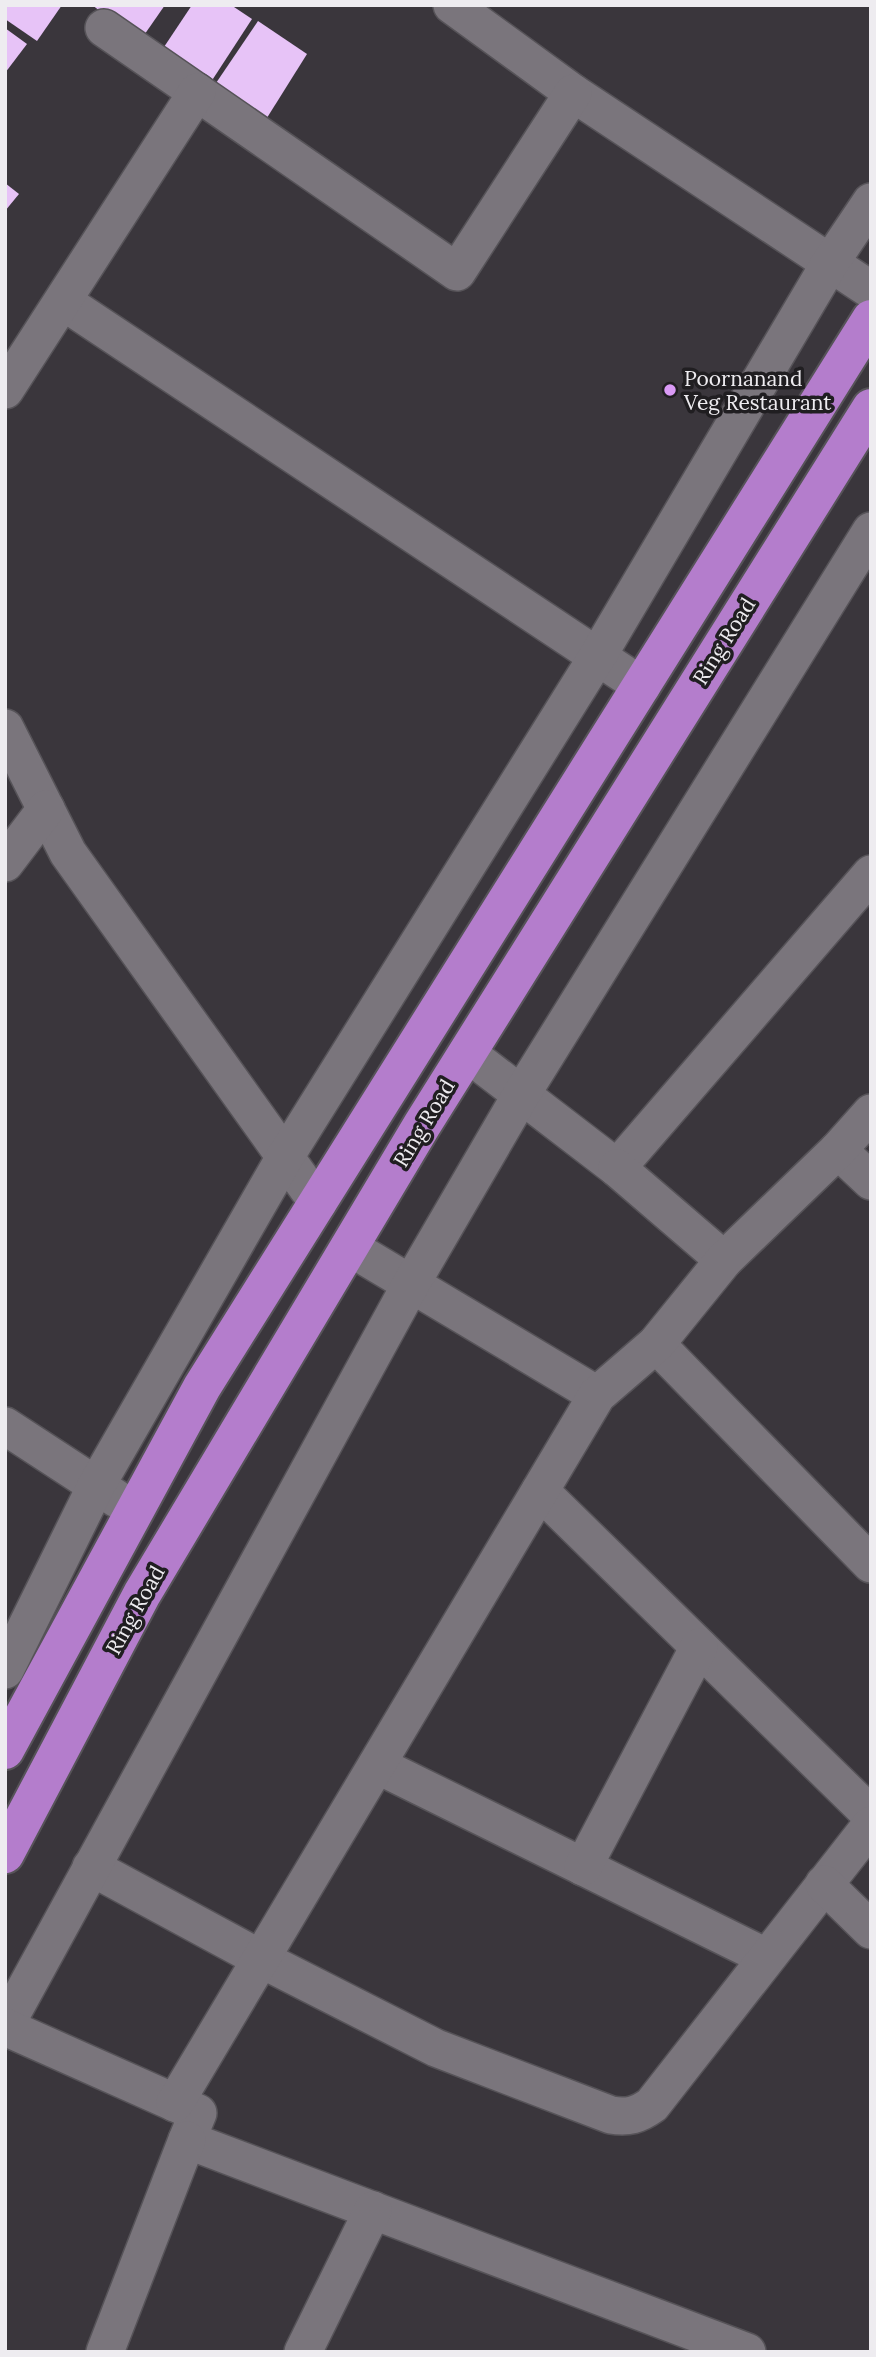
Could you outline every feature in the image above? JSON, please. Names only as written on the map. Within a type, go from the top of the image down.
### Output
[{"type":"highway","points":[[5,1750],[202,1387],[871,319]]},
{"type":"highway","name":"Ring Road","points":[[5,1854],[142,1594],[349,1247],[467,1053],[871,408]]},
{"type":"street","points":[[452,5],[573,93],[871,290]]},
{"type":"street","points":[[104,29],[457,271],[573,93]]},
{"type":"street","points":[[5,390],[197,92]]},
{"type":"street","points":[[5,1670],[96,1486],[285,1157],[597,657],[830,263],[871,202]]},
{"type":"street","points":[[64,302],[642,686]]},
{"type":"street","points":[[104,2352],[198,2113],[5,2027],[411,1284],[521,1095],[871,531]]},
{"type":"street","points":[[5,728],[68,853],[318,1203]]},
{"type":"street","points":[[5,863],[46,809]]},
{"type":"street","points":[[617,1168],[871,874]]},
{"type":"street","points":[[467,1053],[617,1168],[724,1260]]},
{"type":"street","points":[[175,2102],[597,1395],[656,1344],[724,1260],[838,1150],[871,1113]]},
{"type":"street","points":[[838,1150],[871,1181]]},
{"type":"street","points":[[349,1247],[597,1395]]},
{"type":"street","points":[[656,1344],[871,1564]]},
{"type":"street","points":[[5,1426],[135,1511]]},
{"type":"street","points":[[540,1491],[871,1815]]},
{"type":"street","points":[[583,1867],[699,1647]]},
{"type":"street","points":[[377,1765],[766,1956]]},
{"type":"street","points":[[91,1867],[261,1959],[436,2048],[625,2118],[639,2114],[652,2105],[871,1825]]},
{"type":"street","points":[[824,1884],[871,1930]]},
{"type":"street","points":[[187,2140],[747,2352]]},
{"type":"street","points":[[303,2352],[373,2210]]},
{"type":"building","points":[[5,5],[62,5],[37,41],[5,19]]},
{"type":"building","points":[[92,5],[165,5],[140,41]]},
{"type":"building","points":[[192,5],[231,5],[252,19],[209,85],[160,53]]},
{"type":"building","points":[[258,21],[307,54],[265,121],[214,86]]},
{"type":"building","points":[[5,28],[27,44],[5,73]]},
{"type":"building","points":[[5,183],[19,194],[5,211]]},
{"type":"place","name":"Poornanand Veg Restaurant","points":[[670,390]]}]
